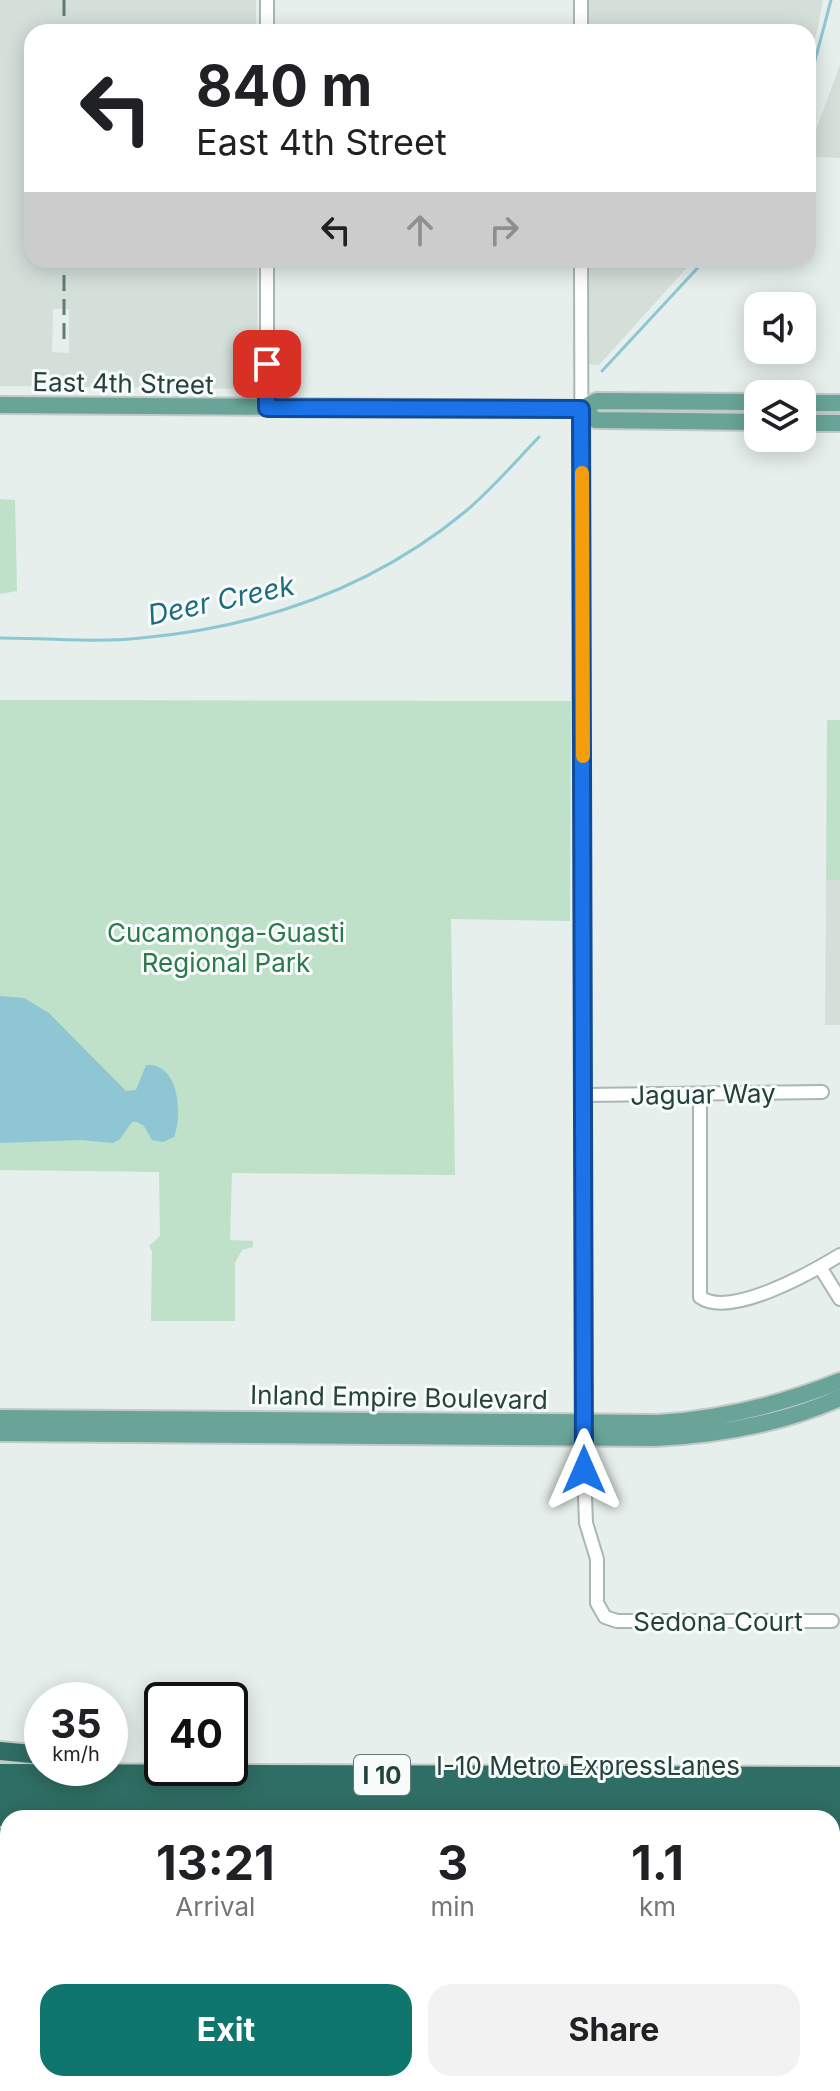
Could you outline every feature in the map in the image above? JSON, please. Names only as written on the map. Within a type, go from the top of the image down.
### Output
[{"type":"highway","points":[[0,1751],[24,1753]]},
{"type":"highway","name":"I 10","points":[[0,1773],[144,1774]]},
{"type":"highway","name":"I 10","points":[[248,1774],[840,1776]]},
{"type":"highway","name":"I-10 Metro ExpressLanes","points":[[0,1788],[840,1794]]},
{"type":"highway","name":"I-10 Metro ExpressLanes","points":[[0,1803],[840,1808]]},
{"type":"main road","points":[[744,402],[597,401],[581,409],[596,420],[744,422]]},
{"type":"main road","points":[[816,403],[840,403]]},
{"type":"main road","name":"East 4th Street","points":[[0,405],[581,409]]},
{"type":"main road","points":[[816,423],[840,423]]},
{"type":"main road","name":"Inland Empire Boulevard","points":[[0,1433],[584,1431],[722,1418],[797,1398],[840,1381]]},
{"type":"main road","name":"Inland Empire Boulevard","points":[[0,1418],[584,1431],[655,1438],[725,1433],[773,1422],[840,1398]]},
{"type":"street","points":[[267,0],[267,24]]},
{"type":"street","points":[[581,0],[581,24]]},
{"type":"street","points":[[267,268],[267,408]]},
{"type":"street","points":[[581,268],[584,1431]]},
{"type":"street","name":"Jaguar Way","points":[[584,1095],[822,1092]]},
{"type":"street","points":[[700,1094],[700,1297],[706,1302],[720,1304],[753,1297],[840,1255]]},
{"type":"street","points":[[820,1267],[840,1299]]},
{"type":"street","name":"Sedona Court","points":[[584,1431],[586,1523],[597,1559],[597,1603],[605,1617],[617,1621],[832,1621]]},
{"type":"shaded area","points":[[0,0],[256,0],[256,24],[24,24],[24,268],[257,268],[258,389],[0,386]],"holes":[[[53,309],[69,309],[69,353],[52,352]]]},
{"type":"shaded area","points":[[588,0],[823,0],[816,35],[816,24],[588,24]]},
{"type":"shaded area","points":[[840,65],[840,158],[816,157],[816,130]]},
{"type":"shaded area","points":[[587,268],[687,268],[599,365],[587,364]]},
{"type":"shaded area","points":[[826,880],[840,880],[840,1025],[825,1025]]},
{"type":"green space","points":[[0,499],[15,500],[17,591],[0,594]]},
{"type":"green space","name":"Cucamonga-Guasti Regional Park","points":[[0,700],[571,701],[570,921],[451,919],[455,1175],[232,1173],[230,1240],[253,1241],[253,1247],[242,1250],[235,1263],[235,1321],[151,1321],[152,1251],[149,1246],[160,1236],[159,1172],[0,1170]]},
{"type":"green space","points":[[827,720],[840,720],[840,880],[826,880]]},
{"type":"water","points":[[0,996],[24,998],[49,1013],[126,1091],[136,1090],[146,1065],[157,1066],[166,1072],[172,1080],[178,1103],[174,1137],[163,1142],[152,1140],[144,1126],[132,1122],[119,1140],[113,1143],[80,1140],[0,1143]]},
{"type":"waterway","name":"Deer Creek","points":[[816,57],[831,0]]},
{"type":"waterway","name":"Deer Creek","points":[[602,371],[698,268]]},
{"type":"waterway","name":"Deer Creek","points":[[0,638],[106,640],[185,633],[272,613],[313,599],[393,562],[430,538],[476,503],[539,437]]},
{"type":"railway","points":[[64,0],[64,24]]},
{"type":"railway","points":[[64,268],[64,339]]},
{"type":"slow traffic","points":[[582,473],[583,756]]},
{"type":"route","points":[[267,364],[267,408],[581,409],[584,1470]]}]
